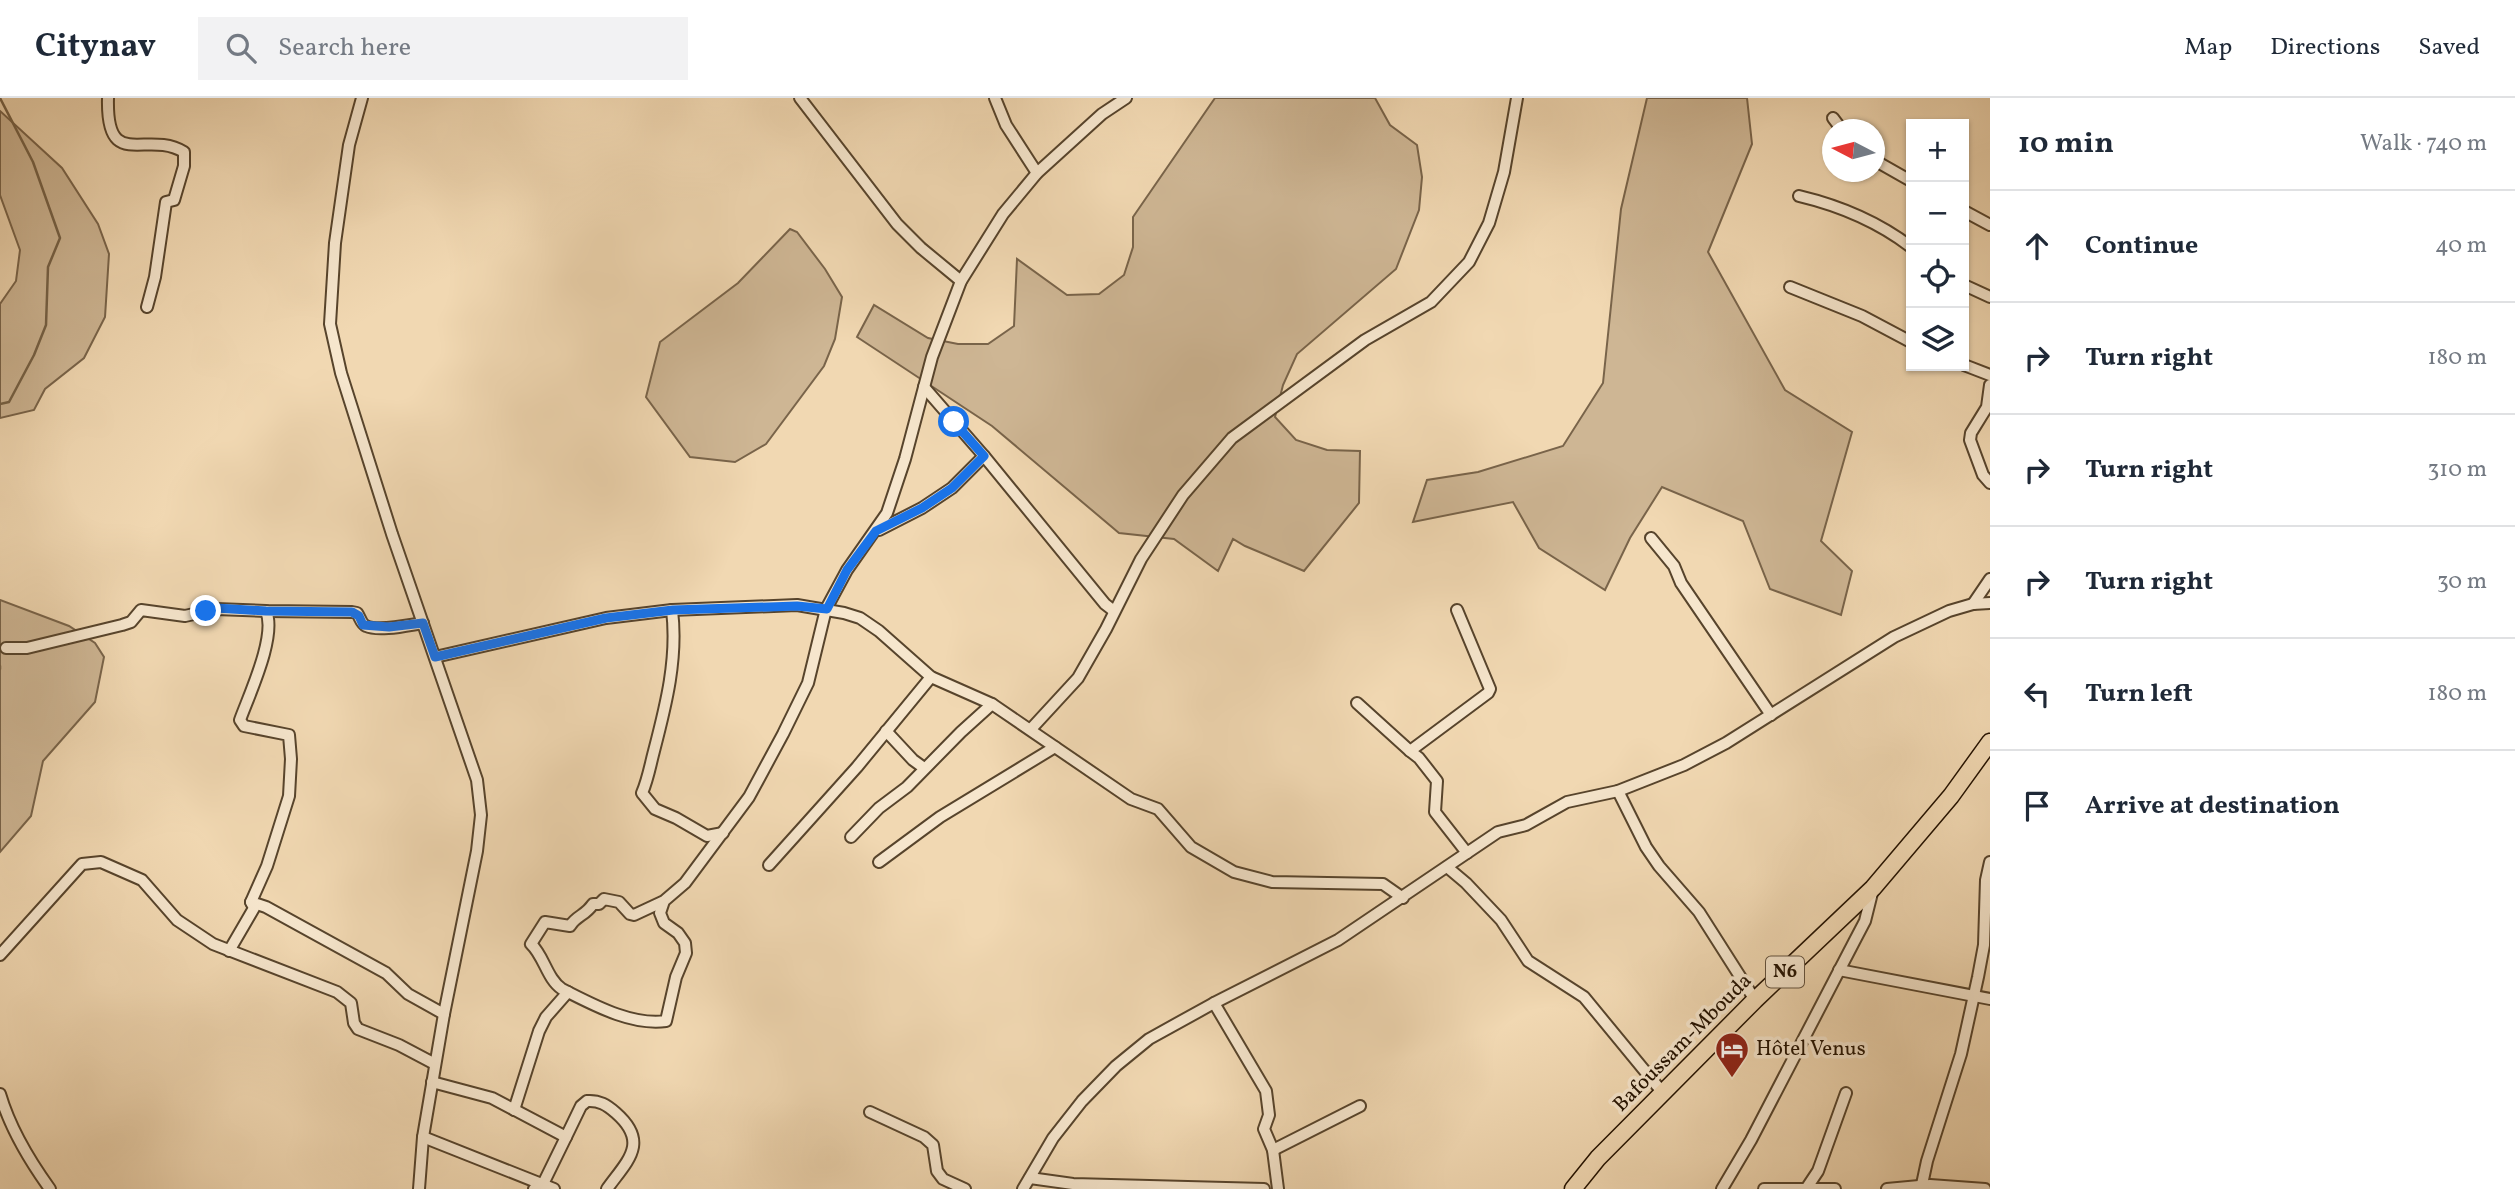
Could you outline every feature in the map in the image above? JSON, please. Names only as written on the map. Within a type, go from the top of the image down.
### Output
[{"type":"highway","name":"Bafoussam-Mbouda","points":[[1572,1189],[1598,1158],[1755,1000],[1873,888],[1951,796],[1990,742]]},
{"type":"street","points":[[108,98],[109,123],[114,137],[121,144],[178,148],[184,152],[184,166],[174,200],[166,202],[155,278],[147,307]]},
{"type":"street","points":[[362,98],[349,145],[335,243],[330,324],[349,398],[391,534],[477,780],[481,815],[470,890],[432,1082],[423,1138],[419,1189]]},
{"type":"street","points":[[800,98],[897,224],[961,281]]},
{"type":"street","points":[[995,98],[1006,125],[1037,173]]},
{"type":"street","points":[[664,901],[660,913],[664,923],[678,933],[685,943],[686,953],[666,1021],[642,1020],[611,1012],[568,992],[555,984],[539,950],[531,944],[545,922],[569,926],[574,920],[586,915],[593,904],[599,904],[604,899],[619,902],[634,915],[664,901],[685,883],[750,797],[808,683],[827,609],[847,570],[876,531],[891,502],[932,357],[961,281],[1003,214],[1037,173],[1102,114],[1126,98]]},
{"type":"street","points":[[1031,729],[1078,678],[1106,629],[1109,608],[1183,495],[1232,438],[1365,340],[1431,302],[1469,262],[1489,223],[1504,172],[1517,98]]},
{"type":"street","points":[[1885,166],[1906,178]]},
{"type":"street","points":[[1799,196],[1859,214],[1908,245]]},
{"type":"street","points":[[1969,214],[1990,225]]},
{"type":"street","points":[[1790,287],[1862,316],[1906,338]]},
{"type":"street","points":[[1969,287],[1990,297]]},
{"type":"street","points":[[1969,367],[1990,375]]},
{"type":"street","points":[[1990,385],[1987,407],[1971,433],[1970,440],[1983,475],[1990,483]]},
{"type":"street","points":[[924,387],[1109,608]]},
{"type":"street","points":[[876,531],[922,508],[952,488],[984,456]]},
{"type":"street","points":[[1651,538],[1674,566],[1681,583],[1771,715]]},
{"type":"street","points":[[1973,604],[1990,579]]},
{"type":"street","points":[[1023,1189],[1053,1138],[1082,1101],[1116,1066],[1149,1039],[1338,940],[1404,898],[1498,832],[1526,825],[1567,802],[1618,790],[1684,765],[1726,743],[1894,637],[1950,611],[1973,604],[1990,603]]},
{"type":"street","points":[[435,657],[606,618],[673,610],[797,606],[827,609],[860,618],[895,644],[931,677],[992,704],[1131,799],[1158,809],[1191,847],[1234,872],[1272,882],[1383,884],[1404,898]]},
{"type":"street","points":[[6,648],[27,648],[122,625],[131,622],[141,611],[185,616],[216,608],[352,612],[359,616],[363,625],[372,627],[423,623]]},
{"type":"street","points":[[673,610],[673,656],[668,693],[648,779],[642,793],[655,809],[707,836],[723,833]]},
{"type":"street","points":[[1410,751],[1490,689],[1457,610]]},
{"type":"street","points":[[251,902],[267,866],[286,805],[291,759],[289,734],[244,726],[240,720],[266,641],[269,619],[266,611]]},
{"type":"street","points":[[769,865],[931,677]]},
{"type":"street","points":[[1357,703],[1419,758],[1437,781],[1435,812],[1467,853]]},
{"type":"street","points":[[851,837],[992,704]]},
{"type":"street","points":[[886,731],[912,760],[924,768]]},
{"type":"street","points":[[879,862],[940,817],[1055,747]]},
{"type":"street","points":[[1618,790],[1646,847],[1699,912],[1755,1000]]},
{"type":"street","points":[[0,955],[82,864],[101,862],[142,880],[177,920],[213,944],[337,992],[351,1003],[354,1023],[358,1029],[399,1045],[435,1064]]},
{"type":"street","points":[[1921,1188],[1961,1054],[1984,945],[1986,880],[1990,862]]},
{"type":"street","points":[[1447,867],[1501,920],[1528,961],[1584,997],[1663,1093]]},
{"type":"street","points":[[1722,1189],[1751,1140],[1865,922],[1873,888]]},
{"type":"street","points":[[251,902],[266,907],[386,973],[408,993],[444,1014]]},
{"type":"street","points":[[229,951],[254,908],[251,902]]},
{"type":"street","points":[[1839,970],[1990,999]]},
{"type":"street","points":[[514,1110],[539,1031],[546,1017],[568,992]]},
{"type":"street","points":[[1214,1003],[1266,1091],[1269,1115],[1264,1129],[1273,1150],[1278,1189]]},
{"type":"street","points":[[432,1082],[492,1098],[565,1137]]},
{"type":"street","points":[[1806,1189],[1818,1171],[1846,1093]]},
{"type":"street","points":[[0,1094],[6,1115],[44,1187]]},
{"type":"street","points":[[423,1138],[544,1187],[581,1106],[587,1101],[595,1100],[608,1106],[626,1122],[633,1134],[631,1156],[607,1189]]},
{"type":"street","points":[[1273,1150],[1360,1106]]},
{"type":"street","points":[[870,1112],[924,1137],[933,1145],[937,1171],[943,1179],[965,1189]]},
{"type":"street","points":[[1030,1178],[1073,1184],[1264,1189]]},
{"type":"street","points":[[1887,1189],[1954,1185],[1988,1189]]},
{"type":"street","points":[[1765,1189],[1835,1189]]},
{"type":"shaded area","points":[[1215,98],[1375,98],[1390,125],[1417,145],[1422,177],[1419,210],[1396,269],[1297,354],[1283,385],[1275,417],[1296,440],[1327,450],[1360,451],[1359,503],[1304,571],[1233,539],[1218,571],[1174,539],[1119,533],[992,426],[857,337],[874,305],[928,338],[958,344],[988,344],[1014,326],[1017,259],[1067,295],[1099,294],[1124,275],[1133,247],[1133,217]]},
{"type":"shaded area","points":[[1647,98],[1747,98],[1752,144],[1708,252],[1785,390],[1852,432],[1821,541],[1852,571],[1841,615],[1770,589],[1743,521],[1662,487],[1630,538],[1605,590],[1539,548],[1513,502],[1413,522],[1427,480],[1478,472],[1563,446],[1603,383],[1621,209]]},
{"type":"shaded area","points":[[0,111],[62,168],[98,224],[109,254],[105,317],[84,358],[45,389],[34,410],[0,418],[0,304],[16,281],[20,250],[0,195]]},
{"type":"shaded area","points":[[790,229],[797,232],[842,297],[835,339],[824,366],[766,444],[735,462],[690,457],[646,397],[660,342],[738,283]]},
{"type":"shaded area","points":[[0,600],[69,626],[95,643],[104,657],[95,702],[43,761],[31,816],[0,852]]},
{"type":"waterway","points":[[0,98],[33,162],[60,238],[48,267],[46,325],[34,355],[9,402],[0,404]]},
{"type":"place","name":"Hôtel Venus","points":[[1732,1079]]},
{"type":"route","points":[[206,611],[216,608],[352,612],[359,616],[367,627],[423,623],[435,657],[606,618],[673,610],[797,606],[827,609],[847,570],[876,531],[922,508],[952,488],[984,456],[954,422]]}]
